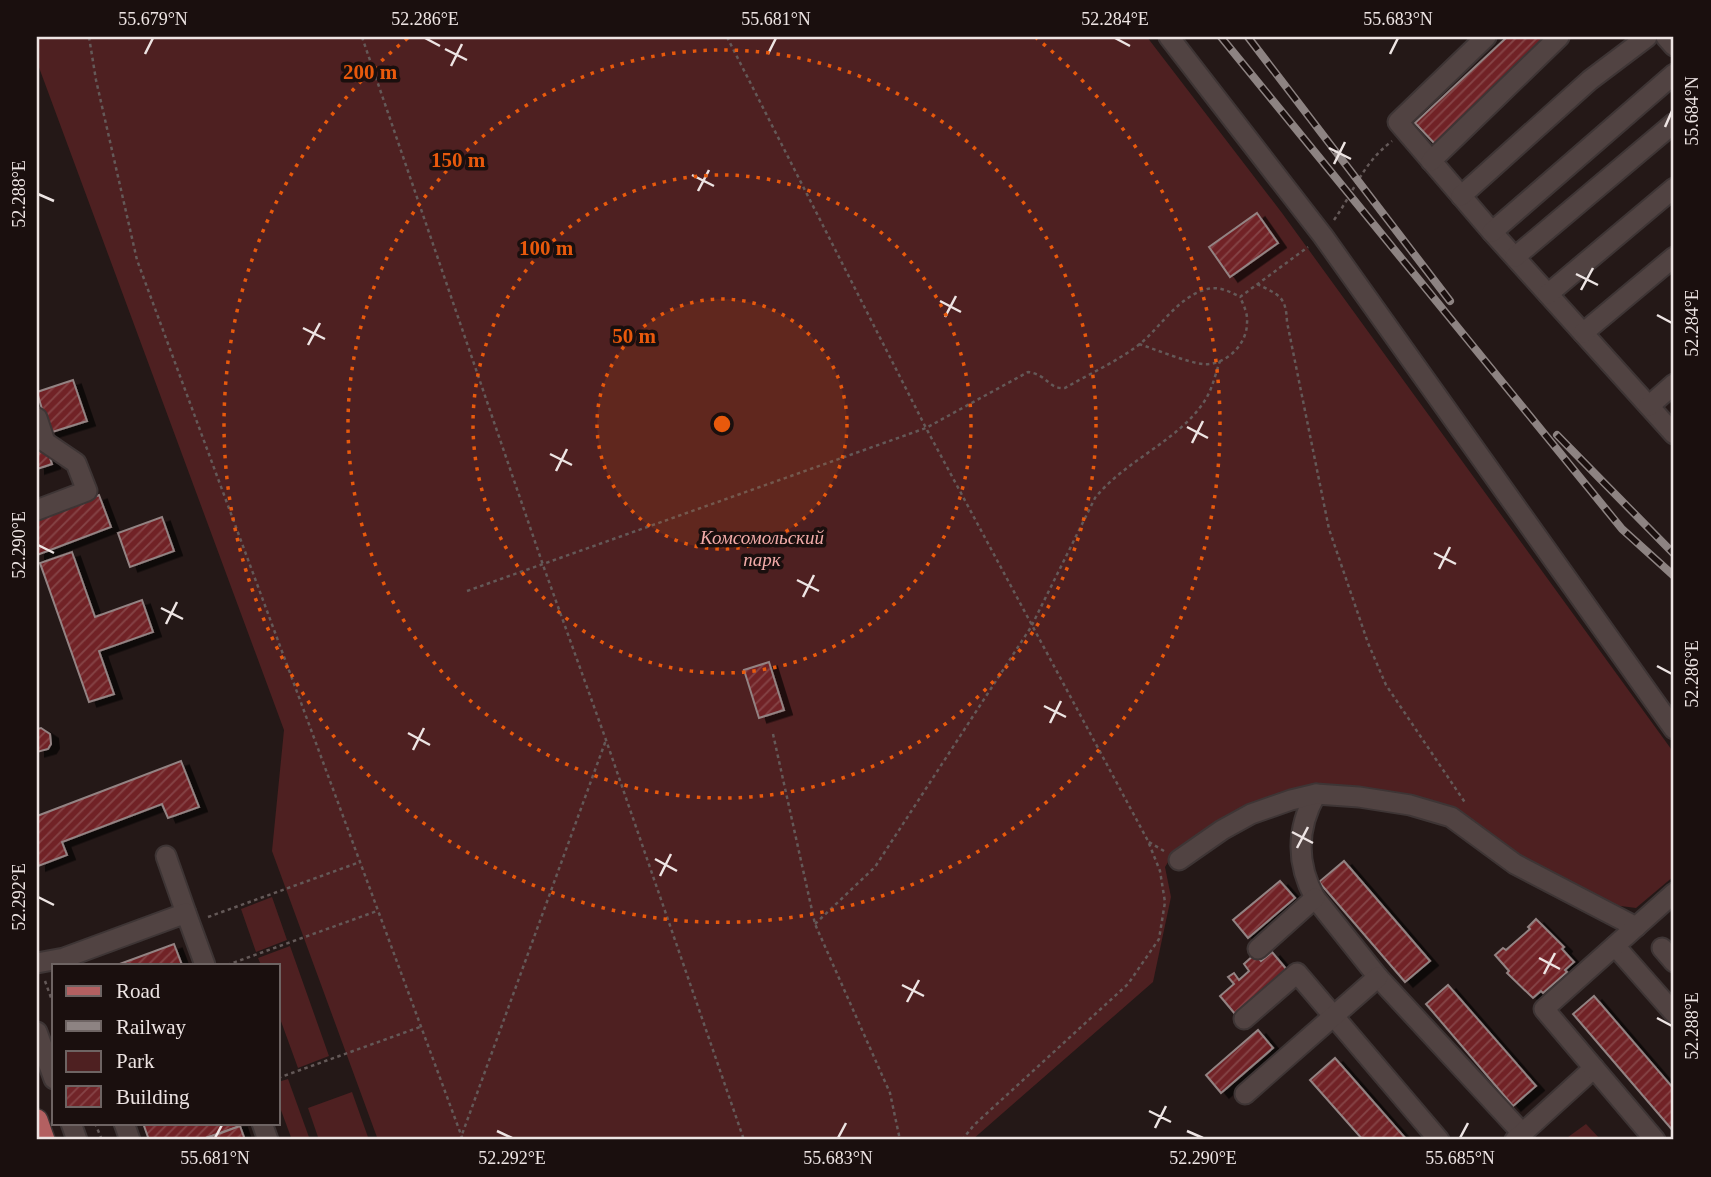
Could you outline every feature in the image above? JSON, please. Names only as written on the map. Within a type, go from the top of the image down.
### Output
[{"type":"main road","points":[[37,1120],[44,1140]]},
{"type":"street","points":[[1169,37],[1323,236],[1674,729]]},
{"type":"street","points":[[1486,37],[1398,122],[1492,232],[1674,434]]},
{"type":"street","points":[[1431,161],[1559,37]]},
{"type":"street","points":[[1461,196],[1590,80],[1647,37]]},
{"type":"street","points":[[1665,37],[1674,46]]},
{"type":"street","points":[[1492,232],[1674,74]]},
{"type":"street","points":[[1515,257],[1673,126]]},
{"type":"street","points":[[1548,294],[1674,188]]},
{"type":"street","points":[[1583,333],[1674,257]]},
{"type":"street","points":[[1649,406],[1674,384]]},
{"type":"street","points":[[37,418],[45,442],[76,463],[87,491],[37,510]]},
{"type":"street","points":[[1316,794],[1306,811],[1300,845],[1308,885],[1315,898],[1378,977],[1518,1137],[1594,1068]]},
{"type":"street","points":[[1179,860],[1222,830],[1251,814],[1290,800],[1316,794],[1359,797],[1410,805],[1451,817],[1515,864],[1636,927]]},
{"type":"street","points":[[166,856],[205,964]]},
{"type":"street","points":[[1655,1140],[1544,1009],[1674,893]]},
{"type":"street","points":[[1258,948],[1315,898]]},
{"type":"street","points":[[38,963],[65,961],[188,919]]},
{"type":"street","points":[[1615,946],[1674,1013]]},
{"type":"street","points":[[1244,1019],[1297,972],[1439,1140]]},
{"type":"street","points":[[1244,1094],[1378,977]]},
{"type":"street","points":[[37,1032],[52,1073]]},
{"type":"path","points":[[89,37],[96,80],[137,260],[461,1139]]},
{"type":"path","points":[[362,37],[744,1140]]},
{"type":"path","points":[[727,37],[926,428],[1148,841],[1160,871],[1165,902],[1159,939],[1128,984],[974,1125],[962,1140]]},
{"type":"path","points":[[1240,297],[1323,236],[1370,160],[1405,131]]},
{"type":"path","points":[[1257,284],[1278,294],[1286,305],[1287,322],[1329,529],[1368,643],[1386,685],[1468,806]]},
{"type":"path","points":[[467,592],[926,428],[1028,372],[1043,376],[1058,389],[1065,388],[1139,344],[1179,306],[1204,289],[1228,290],[1240,297],[1246,310],[1248,325],[1243,341],[1234,352],[1220,361],[1203,364],[1139,344]]},
{"type":"path","points":[[815,924],[875,867],[1031,627],[1095,498],[1109,480],[1188,421],[1207,396],[1220,361]]},
{"type":"path","points":[[773,734],[815,924],[890,1093],[900,1140]]},
{"type":"path","points":[[461,1139],[606,740]]},
{"type":"path","points":[[188,919],[360,862]]},
{"type":"path","points":[[230,964],[377,911]]},
{"type":"path","points":[[38,963],[52,1001]]},
{"type":"path","points":[[280,1077],[420,1027]]},
{"type":"green space","name":"Комсомольский парк","points":[[37,37],[1147,37],[1282,213],[1674,753],[1674,876],[1636,908],[1613,905],[1516,858],[1450,810],[1385,791],[1344,787],[1288,792],[1245,805],[1177,848],[1165,867],[1171,897],[1153,982],[972,1140],[378,1140],[272,851],[284,730],[37,62]]},
{"type":"green space","points":[[272,897],[287,940],[256,952],[241,909]]},
{"type":"green space","points":[[290,946],[329,1056],[298,1068],[280,1018],[280,964],[261,964],[258,958]]},
{"type":"green space","points":[[288,1079],[310,1140],[292,1140],[280,1107],[280,1081]]},
{"type":"green space","points":[[352,1092],[369,1140],[319,1140],[308,1108]]},
{"type":"green space","points":[[1586,1124],[1601,1140],[1564,1140]]},
{"type":"building","points":[[1507,37],[1552,37],[1436,145],[1415,123]]},
{"type":"building","points":[[1257,213],[1278,243],[1230,277],[1209,247]]},
{"type":"building","points":[[73,380],[87,421],[49,433],[37,392]]},
{"type":"building","points":[[47,449],[52,464],[37,469],[37,452]]},
{"type":"building","points":[[99,495],[111,527],[37,555],[37,519]]},
{"type":"building","points":[[162,517],[174,551],[130,567],[118,533]]},
{"type":"building","points":[[72,552],[95,617],[142,600],[153,632],[99,651],[114,694],[89,702],[40,563]]},
{"type":"building","points":[[769,662],[784,710],[759,718],[744,670]]},
{"type":"building","points":[[41,728],[50,734],[51,744],[48,749],[37,752],[37,729]]},
{"type":"building","points":[[181,761],[199,807],[168,818],[162,804],[62,842],[67,855],[38,866],[37,816]]},
{"type":"building","points":[[1344,861],[1430,961],[1405,982],[1319,882]]},
{"type":"building","points":[[1280,881],[1295,898],[1248,938],[1233,920]]},
{"type":"building","points":[[1536,919],[1564,947],[1562,949],[1574,962],[1565,970],[1567,972],[1543,993],[1541,991],[1533,998],[1507,973],[1509,971],[1495,955],[1503,948],[1506,950],[1530,929],[1528,927]]},
{"type":"building","points":[[174,944],[182,964],[120,964]]},
{"type":"building","points":[[1272,952],[1287,970],[1235,1014],[1220,996],[1234,984],[1228,977],[1234,973],[1239,980],[1249,971],[1244,964],[1255,954],[1261,961]]},
{"type":"building","points":[[1448,985],[1536,1086],[1513,1106],[1426,1004]]},
{"type":"building","points":[[1594,996],[1674,1089],[1674,1132],[1573,1014]]},
{"type":"building","points":[[1258,1030],[1273,1048],[1221,1093],[1206,1075]]},
{"type":"building","points":[[1335,1058],[1407,1140],[1363,1140],[1310,1080]]},
{"type":"building","points":[[143,1124],[240,1126],[200,1140],[149,1140]]},
{"type":"building","points":[[240,1126],[245,1140],[200,1140],[221,1133]]},
{"type":"railway","points":[[1221,37],[1622,529],[1674,576]]},
{"type":"railway","points":[[1248,37],[1450,301]]},
{"type":"railway","points":[[1557,435],[1674,554]]}]
